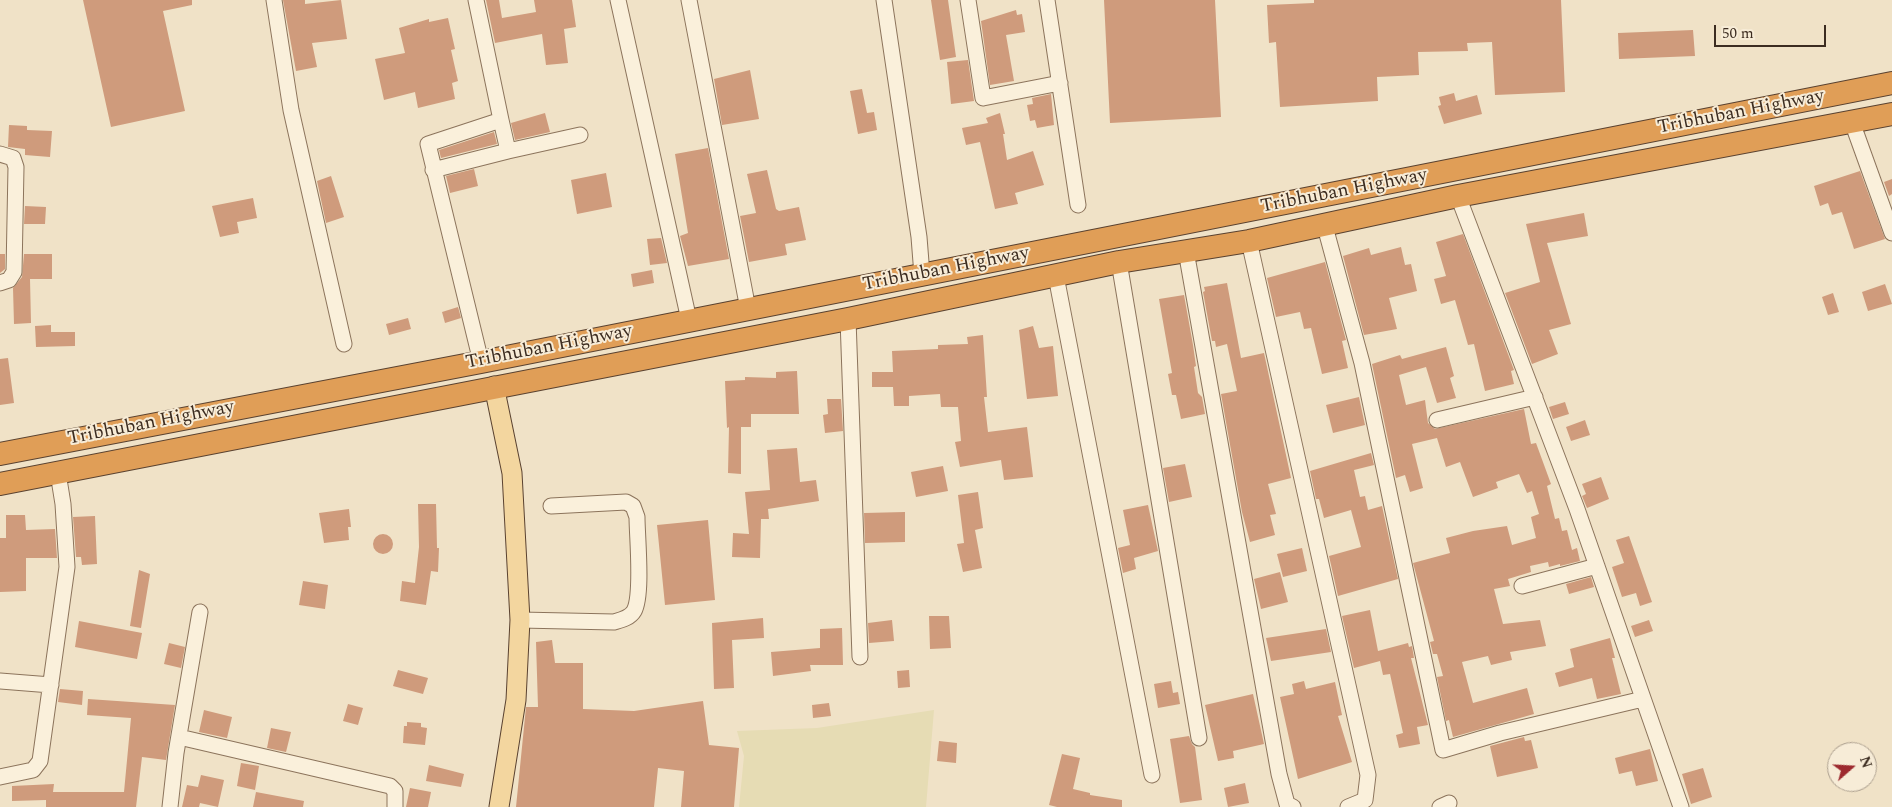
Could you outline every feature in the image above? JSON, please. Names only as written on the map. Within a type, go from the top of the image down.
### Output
[{"type":"highway","name":"Tribhuban Highway","points":[[0,454],[481,362],[1892,83]]},
{"type":"highway","name":"Tribhuban Highway","points":[[0,484],[494,386],[848,319],[1120,262],[1249,241],[1324,223],[1458,196],[1892,114]]},
{"type":"main road","points":[[494,386],[512,473],[520,620],[516,700],[499,807]]},
{"type":"street","points":[[274,0],[291,110],[344,344]]},
{"type":"street","points":[[476,0],[508,151]]},
{"type":"street","points":[[618,0],[689,320]]},
{"type":"street","points":[[689,0],[748,309]]},
{"type":"street","points":[[884,0],[919,237],[922,275]]},
{"type":"street","points":[[968,0],[983,98],[1060,83]]},
{"type":"street","points":[[1046,0],[1078,205]]},
{"type":"street","points":[[481,362],[428,144],[432,141],[501,120]]},
{"type":"street","points":[[1852,122],[1892,233]]},
{"type":"street","points":[[433,170],[580,135]]},
{"type":"street","points":[[0,154],[13,158],[16,167],[14,272],[9,280],[0,283]]},
{"type":"street","points":[[1458,196],[1597,566],[1681,807]]},
{"type":"street","points":[[1324,223],[1362,363],[1443,750],[1500,733],[1642,699]]},
{"type":"street","points":[[1249,241],[1368,775],[1365,800],[1348,807]]},
{"type":"street","points":[[1186,251],[1278,774],[1287,804],[1293,807]]},
{"type":"street","points":[[1120,262],[1199,738]]},
{"type":"street","points":[[1056,276],[1152,775]]},
{"type":"street","points":[[848,319],[860,657]]},
{"type":"street","points":[[1437,420],[1535,397]]},
{"type":"street","points":[[0,778],[33,770],[38,766],[67,567],[63,504],[58,473]]},
{"type":"street","points":[[520,620],[614,622],[626,618],[634,611],[638,590],[637,517],[633,506],[626,502],[551,506]]},
{"type":"street","points":[[1522,586],[1597,566]]},
{"type":"street","points":[[170,807],[179,736],[200,612]]},
{"type":"street","points":[[0,681],[50,685]]},
{"type":"street","points":[[179,736],[390,786],[395,791],[395,807]]},
{"type":"shaded area","points":[[934,710],[926,807],[739,807],[744,756],[737,731],[817,728]]},
{"type":"building","points":[[83,0],[192,0],[192,5],[163,11],[185,111],[111,127]]},
{"type":"building","points":[[283,0],[305,0],[305,4],[341,0],[347,39],[312,43],[317,67],[296,71]]},
{"type":"building","points":[[486,0],[499,0],[502,18],[536,12],[534,0],[572,0],[576,27],[564,29],[568,63],[546,65],[542,34],[495,43]]},
{"type":"building","points":[[931,0],[948,0],[956,57],[940,60]]},
{"type":"building","points":[[1104,0],[1215,0],[1221,117],[1110,123]]},
{"type":"building","points":[[1314,0],[1561,0],[1565,92],[1495,95],[1492,42],[1467,43],[1468,51],[1418,52],[1419,75],[1377,77],[1378,101],[1280,107],[1276,42],[1269,43],[1267,5],[1314,3]]},
{"type":"building","points":[[1016,10],[1017,15],[1022,14],[1025,32],[1006,35],[1014,81],[990,85],[981,21]]},
{"type":"building","points":[[448,18],[455,49],[451,50],[458,81],[452,83],[455,99],[418,108],[415,92],[384,100],[375,59],[405,53],[399,28],[429,19],[429,22]]},
{"type":"building","points":[[1693,30],[1695,56],[1619,59],[1618,33]]},
{"type":"building","points":[[968,60],[974,101],[951,104],[947,62]]},
{"type":"building","points":[[750,70],[759,119],[722,125],[714,79]]},
{"type":"building","points":[[862,89],[867,113],[874,112],[877,130],[858,134],[850,91]]},
{"type":"building","points":[[1454,93],[1456,101],[1477,95],[1482,114],[1444,124],[1438,106],[1441,105],[1439,97]]},
{"type":"building","points":[[1051,94],[1054,125],[1037,128],[1035,120],[1030,121],[1027,105],[1033,104],[1032,98]]},
{"type":"building","points":[[545,113],[550,132],[515,140],[511,123]]},
{"type":"building","points":[[1000,113],[1005,134],[1003,134],[1007,160],[1033,151],[1044,185],[1015,193],[1018,204],[995,209],[980,142],[966,145],[962,128],[988,123],[986,118]]},
{"type":"building","points":[[9,125],[27,126],[27,130],[52,131],[50,157],[25,155],[25,149],[8,147]]},
{"type":"building","points":[[494,132],[497,144],[441,158],[439,150]]},
{"type":"building","points":[[708,148],[729,259],[688,266],[680,236],[688,233],[675,154]]},
{"type":"building","points":[[474,169],[478,186],[450,193],[446,176]]},
{"type":"building","points":[[767,170],[776,209],[779,211],[799,207],[806,240],[785,244],[787,255],[749,262],[740,216],[756,213],[747,174]]},
{"type":"building","points":[[1860,171],[1885,239],[1854,249],[1842,212],[1832,215],[1828,203],[1820,206],[1814,186]]},
{"type":"building","points":[[606,173],[612,207],[577,214],[571,180]]},
{"type":"building","points":[[331,176],[344,217],[326,223],[317,181]]},
{"type":"building","points":[[1892,179],[1892,194],[1889,196],[1884,182]]},
{"type":"building","points":[[253,198],[257,218],[237,222],[239,233],[220,237],[212,206]]},
{"type":"building","points":[[25,206],[46,207],[45,224],[24,224]]},
{"type":"building","points":[[1584,213],[1588,236],[1547,243],[1571,324],[1549,330],[1558,354],[1532,364],[1505,293],[1540,282],[1526,224]]},
{"type":"building","points":[[1463,234],[1514,370],[1511,371],[1514,384],[1485,391],[1474,344],[1468,345],[1455,300],[1441,304],[1434,279],[1446,276],[1436,242]]},
{"type":"building","points":[[661,238],[667,263],[650,265],[647,239]]},
{"type":"building","points":[[1401,247],[1405,265],[1411,264],[1417,291],[1389,298],[1397,329],[1364,335],[1343,256],[1369,248],[1371,255]]},
{"type":"building","points":[[0,254],[5,254],[5,269],[0,273]]},
{"type":"building","points":[[24,254],[52,254],[52,279],[30,279],[31,323],[14,324],[13,288],[22,277]]},
{"type":"building","points":[[1325,262],[1346,340],[1342,341],[1348,368],[1322,374],[1311,328],[1304,329],[1300,312],[1276,317],[1267,278]]},
{"type":"building","points":[[652,270],[654,283],[633,287],[631,274]]},
{"type":"building","points":[[1227,283],[1241,358],[1264,353],[1291,478],[1268,484],[1276,514],[1270,515],[1275,535],[1250,542],[1242,512],[1221,394],[1237,391],[1227,344],[1216,347],[1215,341],[1212,341],[1203,292],[1205,291],[1204,287]]},
{"type":"building","points":[[1885,284],[1892,304],[1868,311],[1862,292]]},
{"type":"building","points":[[1833,293],[1839,312],[1828,315],[1822,297]]},
{"type":"building","points":[[1184,295],[1196,366],[1194,367],[1198,393],[1202,397],[1205,414],[1181,419],[1176,395],[1172,395],[1168,374],[1172,373],[1159,299]]},
{"type":"building","points":[[458,307],[461,318],[445,323],[442,312]]},
{"type":"building","points":[[408,318],[411,329],[389,335],[386,324]]},
{"type":"building","points":[[51,325],[51,332],[75,332],[75,346],[36,347],[35,326]]},
{"type":"building","points":[[1033,326],[1039,348],[1053,346],[1058,396],[1027,399],[1019,330]]},
{"type":"building","points":[[983,335],[987,397],[984,397],[988,432],[1027,427],[1033,477],[1004,480],[1001,460],[960,467],[955,442],[961,441],[958,407],[941,407],[940,394],[909,396],[909,406],[894,406],[893,387],[872,387],[872,372],[893,372],[892,351],[938,349],[938,345],[968,344],[967,337]]},
{"type":"building","points":[[1446,347],[1454,376],[1450,378],[1456,398],[1437,403],[1426,367],[1399,375],[1406,405],[1425,400],[1428,423],[1435,429],[1524,409],[1531,444],[1536,443],[1551,484],[1547,486],[1555,519],[1559,518],[1562,531],[1567,530],[1572,550],[1577,548],[1580,561],[1560,566],[1560,564],[1549,567],[1548,562],[1530,566],[1531,572],[1508,579],[1510,586],[1494,589],[1503,624],[1540,620],[1546,646],[1510,652],[1512,660],[1491,665],[1488,656],[1462,662],[1473,703],[1527,688],[1534,714],[1453,737],[1449,720],[1446,721],[1437,677],[1443,676],[1437,654],[1433,654],[1430,642],[1434,641],[1413,563],[1450,553],[1446,538],[1473,531],[1507,526],[1512,545],[1536,538],[1531,517],[1539,514],[1532,491],[1527,493],[1519,474],[1496,482],[1498,488],[1473,497],[1460,462],[1446,467],[1437,438],[1412,444],[1423,488],[1410,492],[1405,475],[1396,478],[1372,364],[1400,355],[1402,359]]},
{"type":"building","points":[[8,358],[14,403],[0,405],[0,359]]},
{"type":"building","points":[[797,371],[799,414],[751,414],[751,427],[741,427],[741,474],[728,473],[729,427],[727,428],[725,381],[745,380],[745,377],[776,378],[776,372]]},
{"type":"building","points":[[1359,397],[1365,425],[1333,433],[1326,405]]},
{"type":"building","points":[[827,399],[841,399],[843,431],[825,433],[823,415],[828,414]]},
{"type":"building","points":[[1565,402],[1569,414],[1553,419],[1549,407]]},
{"type":"building","points":[[1585,420],[1590,435],[1571,441],[1566,427]]},
{"type":"building","points":[[797,448],[800,482],[816,480],[819,501],[768,509],[769,519],[761,519],[760,558],[732,557],[733,533],[749,534],[745,492],[770,490],[767,450]]},
{"type":"building","points":[[1371,453],[1374,465],[1354,470],[1360,497],[1365,496],[1368,510],[1382,506],[1398,579],[1338,596],[1329,556],[1361,547],[1351,510],[1324,518],[1319,499],[1316,499],[1310,471]]},
{"type":"building","points":[[1185,464],[1192,497],[1169,502],[1163,468]]},
{"type":"building","points":[[943,466],[948,491],[916,497],[911,472]]},
{"type":"building","points":[[1601,477],[1609,499],[1587,508],[1582,496],[1586,494],[1582,484]]},
{"type":"building","points":[[978,492],[983,528],[975,530],[982,568],[963,572],[957,544],[964,543],[958,495]]},
{"type":"building","points":[[418,504],[436,504],[437,548],[439,548],[438,572],[431,571],[426,605],[400,601],[402,581],[415,583],[419,547]]},
{"type":"building","points":[[1148,505],[1158,551],[1134,558],[1136,569],[1123,573],[1118,548],[1130,545],[1123,510]]},
{"type":"building","points":[[349,509],[351,527],[348,527],[349,540],[324,543],[319,513]]},
{"type":"building","points":[[905,512],[905,542],[865,543],[864,513]]},
{"type":"building","points":[[6,515],[25,515],[26,530],[55,529],[57,558],[26,558],[26,591],[0,592],[0,538],[6,538]]},
{"type":"building","points":[[95,516],[97,564],[82,565],[81,557],[76,557],[73,517]]},
{"type":"building","points":[[708,520],[715,600],[665,605],[657,525]]},
{"type":"building","points":[[379,534],[387,534],[393,540],[393,548],[387,554],[379,554],[373,548],[373,540]]},
{"type":"building","points":[[1629,536],[1652,602],[1640,606],[1636,593],[1622,597],[1612,567],[1624,563],[1616,540]]},
{"type":"building","points":[[1302,548],[1307,571],[1283,577],[1277,554]]},
{"type":"building","points":[[139,570],[150,574],[141,628],[130,626]]},
{"type":"building","points":[[1280,572],[1288,602],[1261,609],[1254,579]]},
{"type":"building","points":[[1591,577],[1594,587],[1569,594],[1566,584]]},
{"type":"building","points":[[303,581],[328,585],[325,609],[299,605]]},
{"type":"building","points":[[1370,610],[1378,651],[1408,643],[1409,647],[1412,646],[1414,658],[1411,658],[1428,725],[1417,727],[1420,744],[1399,748],[1396,735],[1403,733],[1390,674],[1383,675],[1380,661],[1354,668],[1342,616]]},
{"type":"building","points":[[929,616],[949,616],[951,648],[930,649]]},
{"type":"building","points":[[763,618],[764,638],[732,640],[734,688],[714,689],[712,623]]},
{"type":"building","points":[[892,620],[894,641],[869,643],[868,623]]},
{"type":"building","points":[[1649,620],[1653,631],[1635,637],[1631,626]]},
{"type":"building","points":[[79,621],[142,633],[137,659],[75,647]]},
{"type":"building","points":[[842,628],[843,665],[810,665],[811,671],[773,676],[771,652],[820,648],[820,629]]},
{"type":"building","points":[[1326,629],[1331,652],[1271,661],[1266,638]]},
{"type":"building","points":[[1610,638],[1615,658],[1612,658],[1621,694],[1597,699],[1592,678],[1559,687],[1555,673],[1574,667],[1570,649]]},
{"type":"building","points":[[552,640],[555,663],[583,663],[583,709],[634,711],[703,701],[709,745],[739,748],[734,807],[681,807],[684,771],[658,768],[654,807],[516,807],[526,707],[538,707],[536,642]]},
{"type":"building","points":[[169,643],[185,647],[181,668],[164,664]]},
{"type":"building","points":[[398,670],[428,678],[423,694],[393,686]]},
{"type":"building","points":[[909,670],[910,687],[898,688],[897,671]]},
{"type":"building","points":[[1171,681],[1173,693],[1178,692],[1180,704],[1158,708],[1154,684]]},
{"type":"building","points":[[1304,681],[1306,689],[1335,682],[1342,715],[1338,716],[1352,762],[1298,779],[1280,697],[1294,694],[1292,684]]},
{"type":"building","points":[[60,689],[83,691],[82,705],[58,702]]},
{"type":"building","points":[[1253,694],[1264,744],[1233,751],[1234,758],[1218,761],[1205,705]]},
{"type":"building","points":[[88,699],[175,705],[166,760],[142,757],[136,807],[46,807],[46,800],[12,801],[12,786],[54,784],[53,792],[124,792],[131,718],[87,715]]},
{"type":"building","points":[[829,703],[831,716],[813,718],[812,705]]},
{"type":"building","points":[[348,704],[363,708],[358,725],[343,721]]},
{"type":"building","points":[[204,710],[232,717],[227,738],[199,732]]},
{"type":"building","points":[[407,722],[421,723],[421,727],[427,728],[425,745],[403,743],[404,726],[407,726]]},
{"type":"building","points":[[271,728],[291,732],[286,752],[267,748]]},
{"type":"building","points":[[1189,736],[1195,747],[1202,800],[1180,803],[1170,739]]},
{"type":"building","points":[[1524,737],[1525,741],[1531,740],[1538,768],[1497,777],[1490,746]]},
{"type":"building","points":[[939,741],[957,743],[956,763],[937,761]]},
{"type":"building","points":[[1650,749],[1658,781],[1636,786],[1632,771],[1619,774],[1615,758]]},
{"type":"building","points":[[1062,754],[1080,758],[1073,789],[1090,793],[1090,795],[1122,800],[1122,807],[1057,807],[1049,805]]},
{"type":"building","points":[[241,763],[259,766],[255,790],[237,786]]},
{"type":"building","points":[[429,765],[464,774],[461,787],[426,781]]},
{"type":"building","points":[[1703,768],[1712,797],[1691,804],[1682,774]]},
{"type":"building","points":[[201,775],[224,780],[218,807],[200,803],[199,807],[182,807],[187,785],[198,787]]},
{"type":"building","points":[[1245,783],[1249,803],[1228,807],[1224,788]]},
{"type":"building","points":[[410,788],[431,792],[428,807],[406,807]]},
{"type":"building","points":[[256,792],[304,801],[303,807],[253,807]]}]
